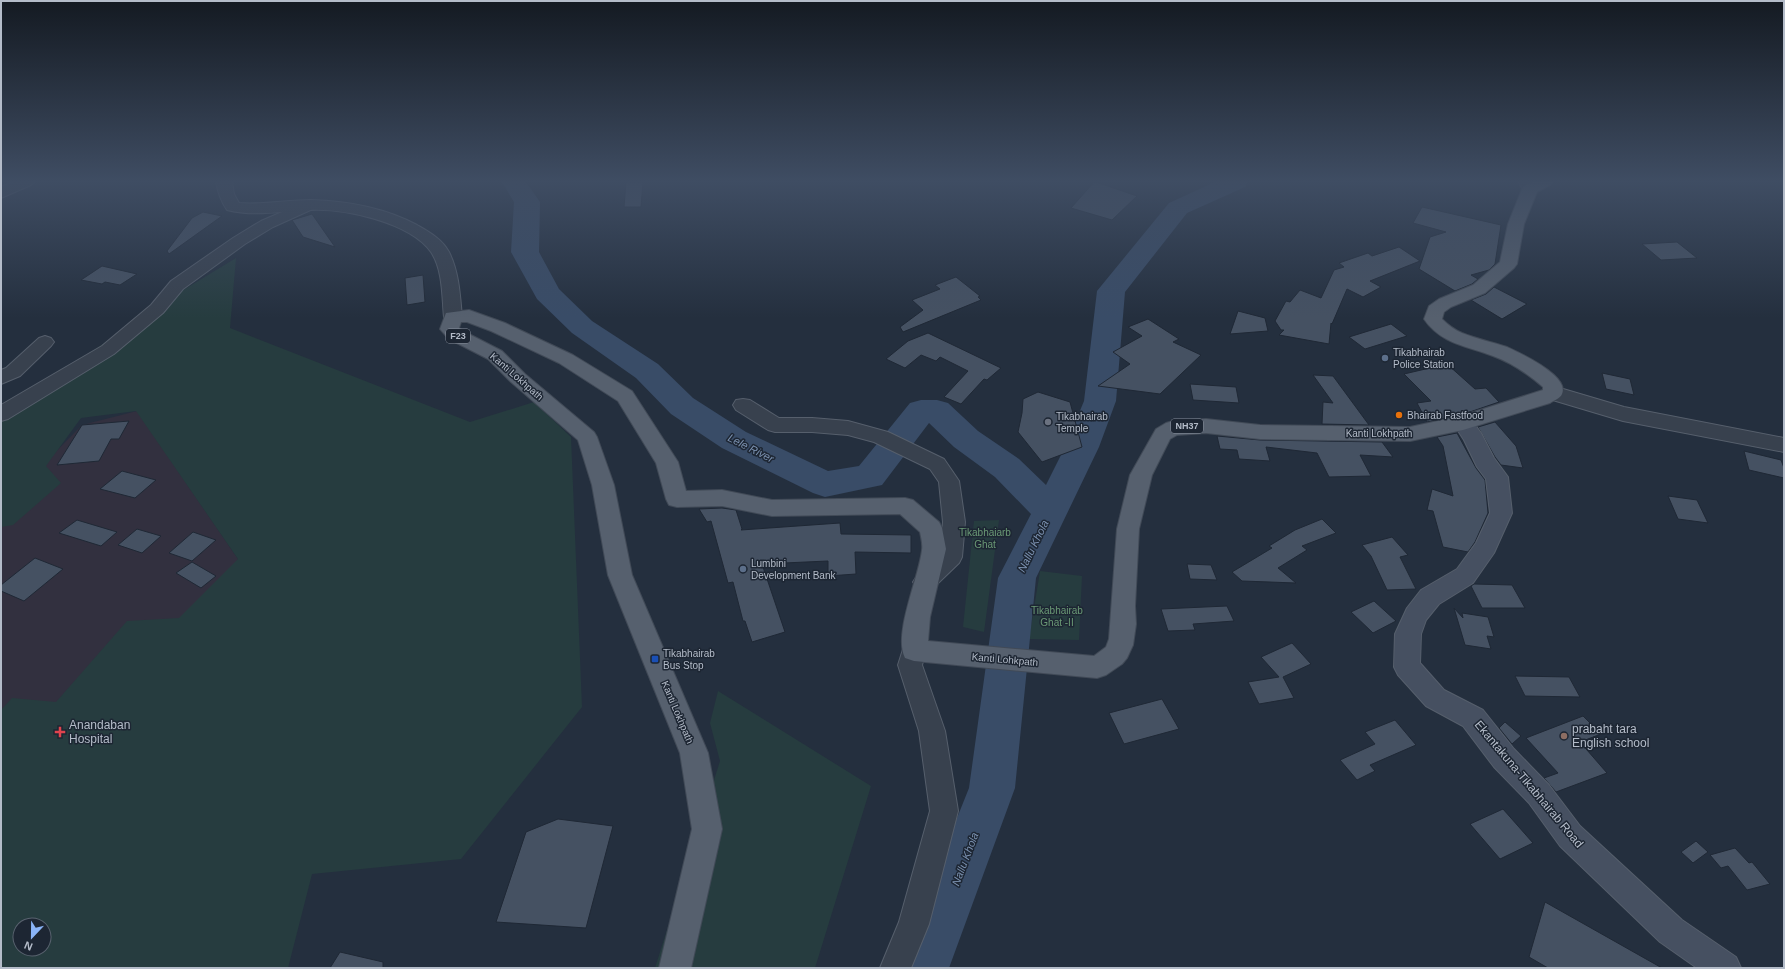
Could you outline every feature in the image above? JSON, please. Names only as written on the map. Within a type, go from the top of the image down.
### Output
[{"type":"main road","points":[[1515,227],[1508,264],[1479,289],[1440,307],[1436,310],[1433,319],[1437,325],[1445,331],[1498,351],[1535,369],[1553,385],[1553,393]]},
{"type":"main road","name":"F23","points":[[453,317],[469,316],[498,327],[566,359],[625,396],[667,462],[677,499],[722,498],[772,508],[905,506],[931,528],[934,548],[918,617],[914,650]]},
{"type":"main road","name":"Kanti Lokhpath","points":[[453,317],[449,329],[456,335],[495,355],[518,378],[586,437],[603,485],[620,575],[694,753],[707,829],[675,968]]},
{"type":"main road","name":"Kanti Lokhpath","points":[[1097,667],[1116,654],[1122,636],[1128,529],[1141,475],[1156,445],[1164,434],[1173,428],[1206,426],[1260,432],[1390,434],[1424,433],[1463,423],[1543,398],[1553,393]]},
{"type":"main road","name":"Ekantakuna-Tikabhairab Road","points":[[1463,423],[1474,438],[1485,462],[1497,477],[1500,513],[1486,547],[1465,576],[1430,597],[1416,615],[1408,634],[1407,667],[1435,698],[1473,718],[1504,758],[1539,794],[1570,836],[1671,931],[1725,968]]},
{"type":"main road","name":"Kanti Lohkpath","points":[[914,650],[1097,667]]},
{"type":"street","points":[[1,414],[108,350],[157,309],[177,285],[239,241],[262,227]]},
{"type":"street","points":[[408,227],[428,238],[440,252],[449,276],[453,317]]},
{"type":"street","points":[[1,378],[13,372],[46,342]]},
{"type":"street","points":[[1553,393],[1623,414],[1784,445]]},
{"type":"street","points":[[743,405],[775,425],[812,425],[848,428],[881,437],[937,464],[949,481],[954,522],[951,557],[925,582]]},
{"type":"street","points":[[895,968],[914,924],[944,811],[932,731],[910,665],[914,650]]},
{"type":"shaded area","name":"Anandaban Hospital","points":[[137,411],[238,559],[1,904],[1,508],[82,425]]},
{"type":"green space","points":[[236,258],[230,328],[470,422],[534,402],[571,437],[582,707],[461,859],[312,874],[288,968],[1,968],[1,710],[12,698],[56,702],[127,621],[179,618],[238,559],[136,411],[81,418],[46,466],[61,483],[13,525],[1,527],[1,416],[152,309]]},
{"type":"green space","name":"Tikabhaiarb Ghat","points":[[999,520],[984,632],[963,627],[974,521]]},
{"type":"green space","name":"Tikabhairab Ghat -II","points":[[1040,571],[1082,576],[1079,640],[1029,639]]},
{"type":"green space","points":[[718,691],[871,786],[815,968],[655,968],[720,761],[710,723]]},
{"type":"building","points":[[185,227],[206,227],[169,254],[167,251]]},
{"type":"building","points":[[297,227],[321,227],[335,247],[303,237]]},
{"type":"building","points":[[1428,227],[1501,227],[1495,264],[1489,270],[1471,275],[1478,279],[1472,284],[1455,291],[1419,269],[1430,237],[1446,232]]},
{"type":"building","points":[[1677,242],[1697,258],[1661,260],[1642,244]]},
{"type":"building","points":[[1399,247],[1420,261],[1370,281],[1381,287],[1363,297],[1347,289],[1332,324],[1331,323],[1329,344],[1279,335],[1284,330],[1281,330],[1275,321],[1286,301],[1290,302],[1300,290],[1321,298],[1334,270],[1344,267],[1339,263],[1368,253],[1372,256]]},
{"type":"building","points":[[102,266],[137,274],[120,285],[105,282],[102,284],[81,280]]},
{"type":"building","points":[[423,275],[425,302],[407,305],[405,278]]},
{"type":"building","points":[[956,277],[980,296],[978,297],[981,300],[903,332],[900,327],[923,310],[912,300],[940,289],[935,285]]},
{"type":"building","points":[[1494,287],[1527,304],[1502,319],[1471,300],[1486,294]]},
{"type":"building","points":[[1238,311],[1265,318],[1268,331],[1230,334]]},
{"type":"building","points":[[1148,319],[1179,339],[1173,342],[1201,355],[1160,394],[1098,386],[1130,364],[1113,352],[1142,336],[1128,327]]},
{"type":"building","points":[[1391,324],[1407,336],[1365,349],[1349,337]]},
{"type":"building","points":[[928,333],[1001,368],[987,380],[984,379],[961,404],[944,397],[968,371],[940,357],[936,361],[921,355],[905,368],[886,359],[908,341]]},
{"type":"building","points":[[1447,364],[1475,389],[1486,388],[1499,402],[1461,415],[1427,422],[1417,403],[1431,401],[1404,374]]},
{"type":"building","points":[[1602,373],[1630,379],[1634,395],[1606,389]]},
{"type":"building","points":[[1313,375],[1333,376],[1369,425],[1322,424],[1323,402],[1333,403]]},
{"type":"building","points":[[1190,384],[1236,387],[1239,403],[1193,400]]},
{"type":"building","name":"Tikabhairab Temple","points":[[1038,392],[1070,402],[1082,447],[1042,462],[1018,432],[1023,399]]},
{"type":"building","points":[[129,421],[119,439],[111,439],[99,461],[57,465],[82,425]]},
{"type":"building","points":[[1495,422],[1516,446],[1523,468],[1501,465],[1495,457],[1478,427]]},
{"type":"building","points":[[1457,433],[1476,468],[1485,480],[1488,513],[1475,542],[1468,552],[1443,547],[1433,511],[1427,510],[1432,489],[1453,496],[1443,446],[1437,437]]},
{"type":"building","points":[[1217,436],[1260,440],[1382,442],[1393,457],[1360,455],[1371,476],[1329,477],[1317,453],[1266,447],[1270,461],[1239,459],[1237,450],[1220,449]]},
{"type":"building","points":[[1744,451],[1781,460],[1784,468],[1784,478],[1749,470]]},
{"type":"building","points":[[122,471],[156,480],[135,498],[100,489]]},
{"type":"building","points":[[1668,496],[1697,500],[1708,523],[1678,519]]},
{"type":"building","points":[[722,508],[736,510],[742,529],[741,530],[840,523],[841,534],[911,535],[911,553],[855,552],[856,574],[828,576],[828,561],[762,564],[785,632],[752,642],[745,621],[743,621],[733,582],[728,583],[711,521],[707,522],[699,509]]},
{"type":"building","points":[[1322,519],[1336,533],[1302,546],[1307,550],[1278,568],[1296,583],[1242,581],[1232,572],[1272,548],[1269,546],[1295,530]]},
{"type":"building","points":[[77,520],[117,532],[101,546],[59,533]]},
{"type":"building","points":[[137,529],[161,536],[142,553],[118,545]]},
{"type":"building","points":[[193,532],[216,540],[192,561],[169,553]]},
{"type":"building","points":[[1392,537],[1408,555],[1400,557],[1416,589],[1387,590],[1371,556],[1362,545]]},
{"type":"building","points":[[35,558],[63,569],[24,601],[1,591],[1,585]]},
{"type":"building","points":[[192,562],[216,576],[201,588],[176,573]]},
{"type":"building","points":[[1187,564],[1211,565],[1217,580],[1190,579]]},
{"type":"building","points":[[1474,584],[1512,585],[1525,608],[1482,608],[1471,586]]},
{"type":"building","points":[[1374,601],[1396,621],[1373,633],[1351,612]]},
{"type":"building","points":[[1227,606],[1234,621],[1193,624],[1195,630],[1168,631],[1161,609]]},
{"type":"building","points":[[1454,608],[1463,618],[1462,613],[1488,617],[1494,637],[1487,636],[1491,649],[1465,645]]},
{"type":"building","points":[[1292,643],[1311,664],[1283,677],[1294,698],[1259,704],[1248,682],[1279,677],[1261,657]]},
{"type":"building","points":[[1515,676],[1569,677],[1580,697],[1525,696]]},
{"type":"building","points":[[1162,699],[1179,729],[1124,744],[1109,713]]},
{"type":"building","points":[[1583,716],[1601,734],[1580,742],[1607,773],[1556,792],[1544,778],[1558,773],[1526,738]]},
{"type":"building","points":[[1395,720],[1416,745],[1370,765],[1375,771],[1357,780],[1340,760],[1375,744],[1365,732]]},
{"type":"building","points":[[1505,722],[1521,736],[1512,744],[1499,728]]},
{"type":"building","points":[[1503,809],[1533,843],[1500,859],[1470,824]]},
{"type":"building","points":[[558,819],[613,826],[586,928],[496,922],[526,832]]},
{"type":"building","points":[[1696,841],[1708,852],[1693,863],[1681,852]]},
{"type":"building","points":[[1735,848],[1749,863],[1752,862],[1770,884],[1747,890],[1728,866],[1721,868],[1710,855]]},
{"type":"building","points":[[1545,902],[1662,968],[1548,968],[1529,957]]},
{"type":"building","points":[[340,952],[383,962],[383,968],[330,968]]},
{"type":"waterway","name":"Lele River","points":[[526,227],[525,252],[547,293],[582,327],[647,371],[682,406],[734,440],[825,484],[870,476],[921,411],[937,411],[966,439],[1007,468],[1050,511]]},
{"type":"waterway","name":"Nallu Khola","points":[[923,968],[992,788],[1017,578],[1082,447],[1100,401],[1111,291],[1162,227]]},
{"type":"place","name":"Tikabhairab Police Station","points":[[1385,358]]},
{"type":"place","name":"Bhairab Fastfood","points":[[1399,415]]},
{"type":"place","name":"Tikabhairab Temple","points":[[1048,422]]},
{"type":"place","name":"Lumbini Development Bank","points":[[743,569]]},
{"type":"place","name":"Tikabhairab Bus Stop","points":[[655,659]]},
{"type":"place","name":"Anandaban Hospital","points":[[60,732]]},
{"type":"place","name":"prabaht tara English school","points":[[1564,736]]}]
